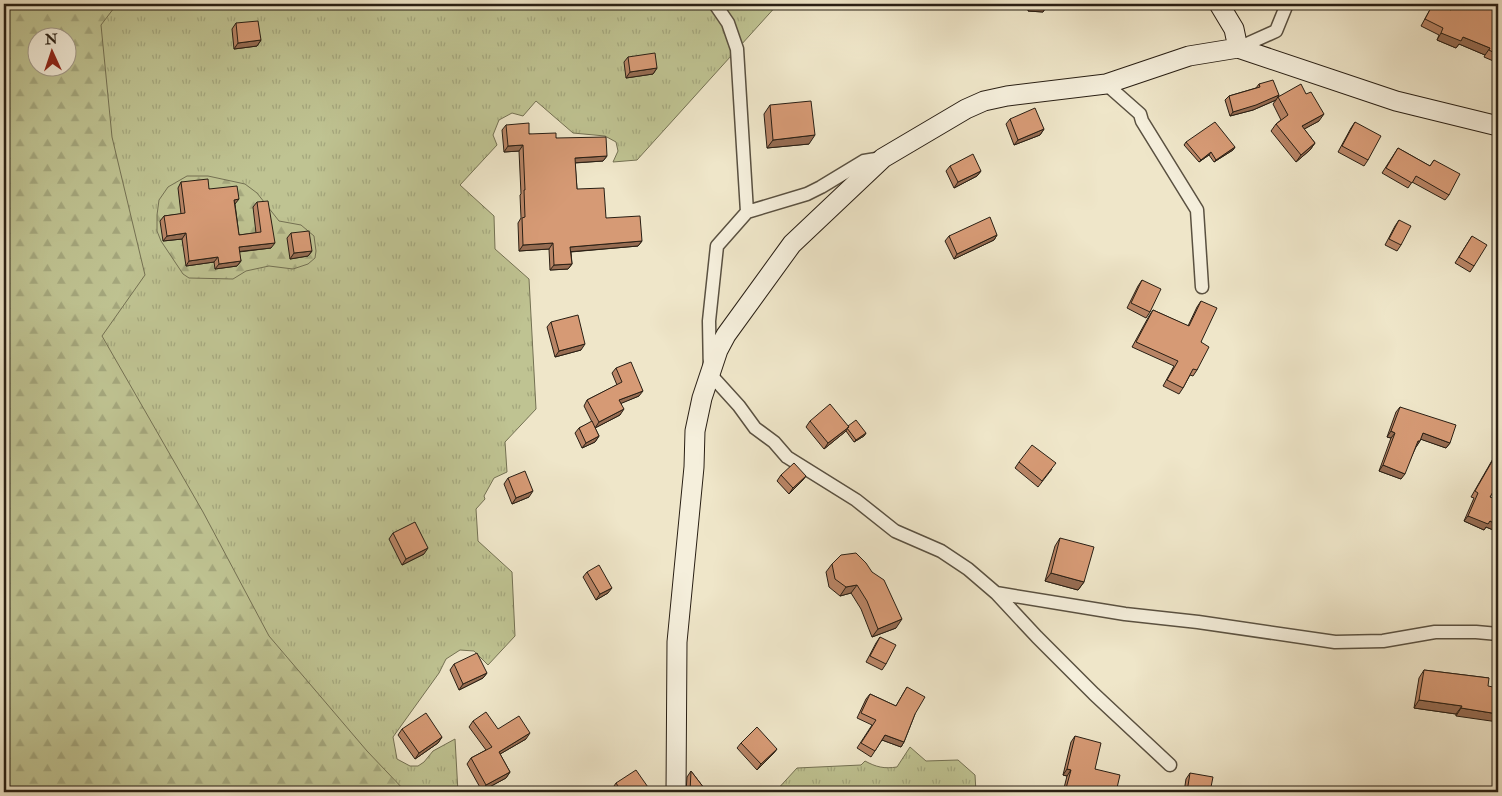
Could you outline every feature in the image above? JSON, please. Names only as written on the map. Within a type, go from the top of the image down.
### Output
[{"type":"street","points":[[716,4],[728,23],[737,49],[747,212]]},
{"type":"street","points":[[1219,4],[1234,29],[1238,48]]},
{"type":"street","points":[[676,792],[677,642],[694,467],[695,431],[718,350],[726,335],[781,257],[798,238],[883,158],[944,121],[984,101],[1007,96],[1106,84],[1189,56],[1238,48],[1276,31],[1287,4]]},
{"type":"street","points":[[1238,48],[1396,101],[1498,126]]},
{"type":"street","points":[[1106,84],[1140,114],[1197,210],[1202,287]]},
{"type":"street","points":[[883,158],[864,161],[807,194],[747,212],[717,246],[709,321],[710,374],[739,406],[755,428],[774,442],[787,457],[856,500],[895,531],[941,551],[968,568],[996,593],[1088,688],[1170,765]]},
{"type":"street","points":[[996,593],[1125,614],[1198,622],[1335,642],[1383,641],[1435,632],[1498,634]]},
{"type":"green space","points":[[4,4],[778,4],[637,160],[613,162],[618,151],[616,142],[605,136],[573,133],[536,101],[523,116],[512,113],[499,120],[493,135],[497,145],[460,185],[494,216],[495,249],[529,279],[536,409],[505,442],[507,472],[494,478],[484,496],[485,499],[476,509],[478,541],[512,572],[515,636],[488,665],[474,651],[460,650],[446,659],[439,673],[393,737],[397,759],[410,766],[418,766],[433,751],[455,739],[458,792],[4,792]]},
{"type":"green space","points":[[4,4],[117,4],[101,25],[112,137],[145,275],[102,336],[203,512],[269,636],[367,751],[406,792],[4,792]]},
{"type":"green space","points":[[187,176],[208,176],[245,184],[257,193],[279,221],[301,225],[314,236],[315,258],[308,264],[293,269],[269,266],[246,271],[233,279],[189,278],[183,274],[161,241],[157,231],[159,200],[168,187]]},
{"type":"green space","points":[[910,747],[926,761],[958,760],[975,775],[976,792],[775,792],[797,768],[861,765],[865,761],[880,767],[897,767]]},
{"type":"building","points":[[1047,4],[1047,6],[1032,5]]},
{"type":"building","points":[[1433,4],[1440,4],[1451,10],[1454,4],[1498,4],[1498,55],[1489,50],[1490,48],[1463,37],[1461,41],[1441,33],[1443,28],[1425,19]]},
{"type":"building","points":[[258,21],[261,40],[238,43],[236,23]]},
{"type":"building","points":[[655,53],[657,68],[630,72],[628,57]]},
{"type":"building","points":[[1273,80],[1279,95],[1233,112],[1229,96],[1260,87],[1259,84]]},
{"type":"building","points":[[1301,84],[1306,94],[1311,92],[1324,114],[1302,126],[1315,143],[1301,155],[1276,124],[1288,115],[1278,97]]},
{"type":"building","points":[[811,101],[815,135],[773,140],[770,105]]},
{"type":"building","points":[[1035,108],[1044,129],[1018,140],[1010,119]]},
{"type":"building","points":[[1215,122],[1235,147],[1216,160],[1211,152],[1201,160],[1186,142]]},
{"type":"building","points":[[1355,122],[1381,136],[1368,160],[1342,146]]},
{"type":"building","points":[[529,123],[529,134],[556,133],[556,138],[606,137],[607,156],[575,158],[577,189],[604,188],[606,218],[640,216],[642,241],[570,247],[572,264],[554,265],[553,243],[523,245],[522,218],[525,217],[525,190],[523,145],[508,146],[506,125]]},
{"type":"building","points":[[1398,148],[1430,166],[1434,160],[1460,174],[1449,195],[1416,176],[1412,183],[1386,168]]},
{"type":"building","points":[[973,154],[981,171],[958,182],[950,166]]},
{"type":"building","points":[[208,179],[209,189],[237,186],[239,199],[234,200],[239,235],[261,232],[257,202],[268,201],[275,243],[239,247],[241,261],[219,264],[218,257],[189,261],[186,233],[167,236],[164,216],[185,213],[181,182]]},
{"type":"building","points":[[990,217],[997,235],[957,254],[949,236]]},
{"type":"building","points":[[1399,220],[1411,226],[1401,245],[1389,239]]},
{"type":"building","points":[[309,231],[312,251],[294,253],[291,233]]},
{"type":"building","points":[[1472,236],[1487,245],[1474,266],[1459,257]]},
{"type":"building","points":[[1142,280],[1161,289],[1150,312],[1131,303]]},
{"type":"building","points":[[1201,301],[1217,308],[1201,342],[1209,347],[1197,370],[1193,369],[1183,388],[1167,380],[1178,361],[1136,342],[1153,310],[1189,326]]},
{"type":"building","points":[[578,315],[585,344],[559,351],[551,322]]},
{"type":"building","points":[[631,362],[643,391],[619,400],[624,409],[599,422],[587,400],[622,382],[616,368]]},
{"type":"building","points":[[830,404],[849,427],[828,443],[810,421]]},
{"type":"building","points":[[1400,407],[1456,425],[1450,443],[1423,433],[1405,474],[1383,465],[1395,433],[1391,431]]},
{"type":"building","points":[[856,420],[866,433],[856,440],[847,428]]},
{"type":"building","points":[[592,421],[599,436],[586,443],[579,428]]},
{"type":"building","points":[[1032,445],[1056,463],[1042,481],[1019,462]]},
{"type":"building","points":[[1498,451],[1498,483],[1490,497],[1498,500],[1498,525],[1490,521],[1488,524],[1468,516],[1478,493],[1475,491]]},
{"type":"building","points":[[794,463],[806,476],[793,488],[781,475]]},
{"type":"building","points":[[525,471],[533,491],[516,498],[508,478]]},
{"type":"building","points":[[415,522],[428,548],[406,559],[393,533]]},
{"type":"building","points":[[1060,538],[1094,547],[1084,582],[1051,573]]},
{"type":"building","points":[[856,553],[872,572],[884,580],[902,619],[878,629],[867,601],[857,585],[846,587],[835,579],[832,564],[841,555]]},
{"type":"building","points":[[599,565],[612,588],[600,594],[587,572]]},
{"type":"building","points":[[880,637],[896,645],[886,664],[870,656]]},
{"type":"building","points":[[477,653],[487,673],[463,684],[454,664]]},
{"type":"building","points":[[1424,670],[1489,678],[1488,686],[1498,688],[1498,714],[1461,708],[1462,706],[1419,700]]},
{"type":"building","points":[[907,687],[925,697],[915,714],[904,742],[885,735],[875,751],[861,743],[876,720],[861,713],[870,694],[896,706]]},
{"type":"building","points":[[486,712],[498,729],[519,716],[530,733],[499,752],[510,772],[486,785],[471,758],[492,747],[473,721]]},
{"type":"building","points":[[426,713],[442,737],[419,753],[402,729]]},
{"type":"building","points":[[757,727],[777,749],[761,764],[741,743]]},
{"type":"building","points":[[1075,736],[1101,743],[1095,769],[1120,775],[1116,792],[1102,792],[1091,789],[1090,792],[1065,792],[1071,770],[1067,769]]},
{"type":"building","points":[[636,770],[650,790],[648,792],[622,792],[616,783]]},
{"type":"building","points":[[691,771],[707,792],[690,792]]},
{"type":"building","points":[[1190,773],[1213,777],[1210,792],[1187,792]]}]
